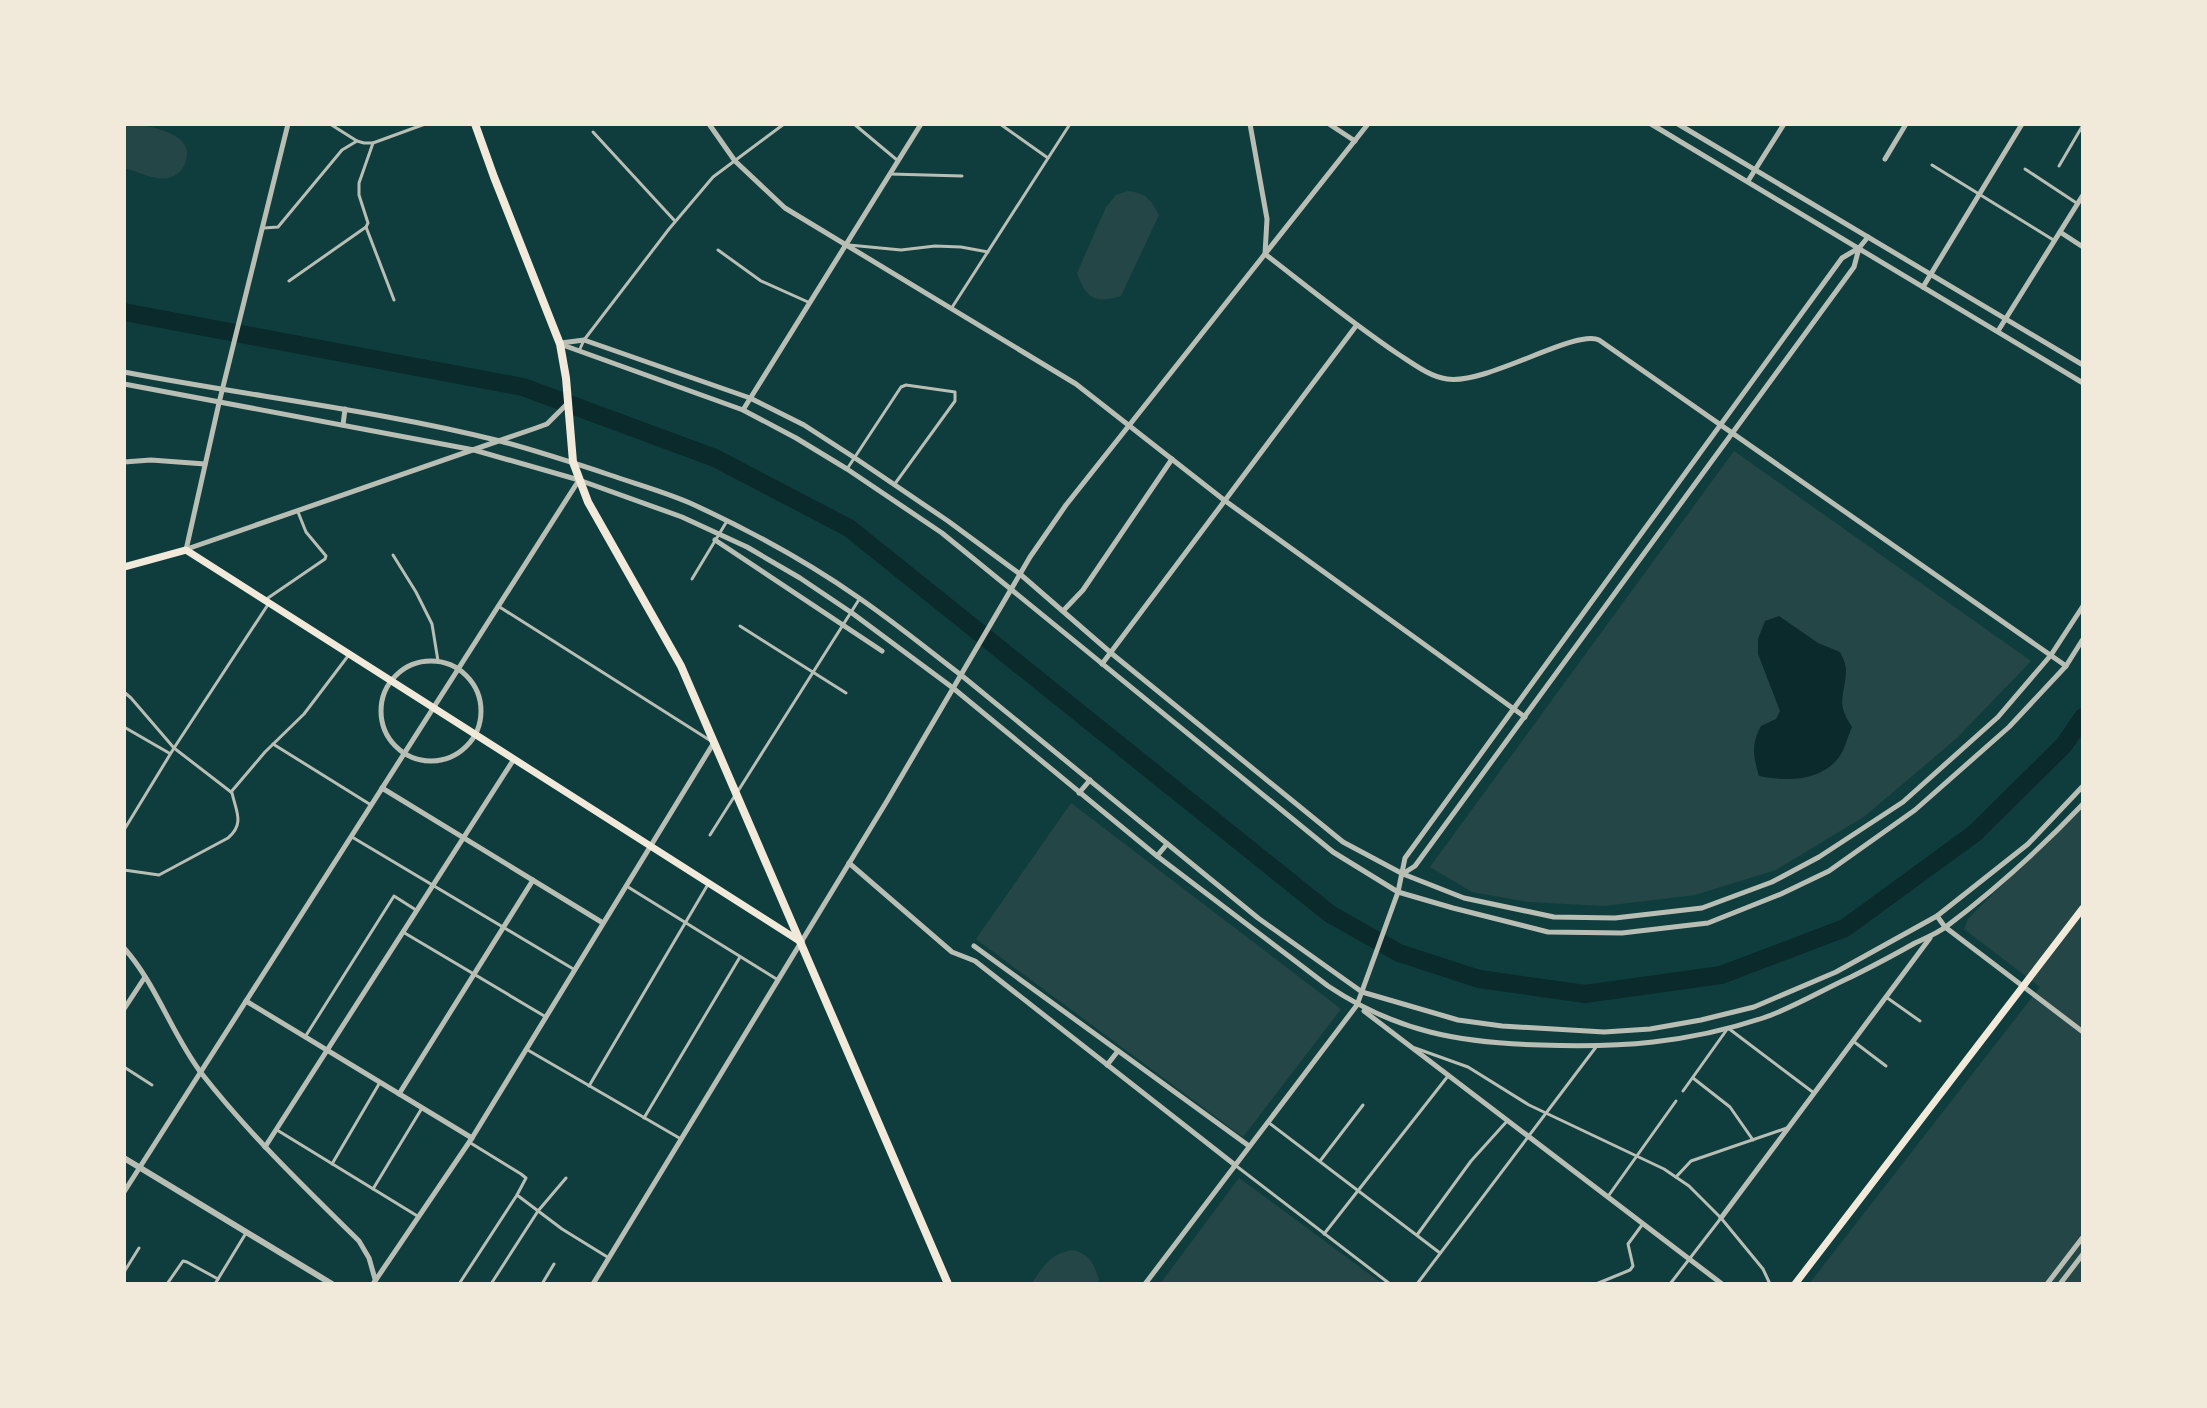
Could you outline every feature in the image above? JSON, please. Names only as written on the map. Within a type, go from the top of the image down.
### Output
[{"type":"main road","points":[[475,124],[560,344],[573,462],[579,480],[588,502],[681,666],[948,1284]]},
{"type":"main road","points":[[124,567],[186,550],[801,942]]},
{"type":"main road","points":[[1795,1284],[2083,908]]},
{"type":"street","points":[[186,550],[227,367],[288,124]]},
{"type":"street","points":[[709,124],[735,161],[785,208],[1076,384],[1224,500],[1525,717]]},
{"type":"street","points":[[743,410],[921,124]]},
{"type":"street","points":[[1250,124],[1267,219],[1265,254]]},
{"type":"street","points":[[1329,124],[1355,141]]},
{"type":"street","points":[[593,1284],[849,863],[1020,574],[1066,505],[1368,124]]},
{"type":"street","points":[[1651,124],[2083,383]]},
{"type":"street","points":[[1678,124],[2083,365]]},
{"type":"street","points":[[1748,181],[1784,124]]},
{"type":"street","points":[[1885,159],[1906,124]]},
{"type":"street","points":[[1923,287],[2022,124]]},
{"type":"street","points":[[1998,331],[2083,195]]},
{"type":"street","points":[[2060,232],[2083,247]]},
{"type":"street","points":[[1145,1284],[1357,1005],[1398,892],[1405,858],[1842,258],[1859,248],[1868,237]]},
{"type":"street","points":[[1403,874],[1415,866],[1854,267],[1859,248]]},
{"type":"street","points":[[1265,254],[1356,326],[1407,360],[1443,379],[1462,379],[1492,372],[1594,337],[2066,666]]},
{"type":"street","points":[[1800,317],[1811,325]]},
{"type":"street","points":[[1101,664],[1356,326]]},
{"type":"street","points":[[560,344],[584,340],[750,398],[804,425],[1020,574],[1111,653],[1343,842],[1403,874],[1464,898],[1554,917],[1615,918],[1702,908],[1772,882],[1819,857],[1903,802],[1998,717],[2051,655],[2083,606]]},
{"type":"street","points":[[560,344],[743,410],[847,469],[942,533],[1012,588],[1333,852],[1398,892],[1548,932],[1622,933],[1708,923],[1829,871],[1915,810],[2009,727],[2066,666],[2083,639]]},
{"type":"street","points":[[1722,1284],[1357,1005],[1264,940],[953,688],[852,613],[774,562],[682,517],[579,480],[474,450],[124,384],[125,372],[345,409],[500,441],[687,501],[809,565],[860,598],[961,675],[1269,926],[1362,992],[1458,1020],[1604,1032],[1650,1029],[1754,1007],[1836,972],[1937,916],[2028,844],[2083,786]]},
{"type":"street","points":[[186,550],[547,424],[567,404]]},
{"type":"street","points":[[343,425],[345,409]]},
{"type":"street","points":[[1063,611],[1083,590],[1172,459]]},
{"type":"street","points":[[124,462],[151,460],[205,464]]},
{"type":"street","points":[[124,1192],[579,480]]},
{"type":"street","points":[[1645,528],[1657,536]]},
{"type":"street","points":[[715,540],[882,651]]},
{"type":"street","points":[[428,660],[458,668],[478,692],[481,708],[476,735],[463,750],[449,758],[418,760],[404,754],[392,743],[384,729],[381,714],[382,698],[391,680],[413,664],[428,660]]},
{"type":"street","points":[[374,1282],[471,1140],[714,743]]},
{"type":"street","points":[[265,1147],[514,759]]},
{"type":"street","points":[[1079,793],[1090,780]]},
{"type":"street","points":[[382,788],[603,923]]},
{"type":"street","points":[[1357,1005],[1409,1027],[1498,1044],[1596,1047],[1654,1043],[1728,1028],[1766,1017],[1868,969],[1945,927],[2035,854],[2083,804]]},
{"type":"street","points":[[1157,856],[1167,844]]},
{"type":"street","points":[[849,863],[952,952],[975,961],[1235,1165]]},
{"type":"street","points":[[399,1094],[533,880]]},
{"type":"street","points":[[1937,916],[1945,927],[2083,1032]]},
{"type":"street","points":[[1721,1218],[1933,934]]},
{"type":"street","points":[[974,946],[1249,1146]]},
{"type":"street","points":[[125,953],[145,977],[201,1072],[265,1147],[359,1241],[369,1258],[374,1282]]},
{"type":"street","points":[[124,1009],[145,977]]},
{"type":"street","points":[[246,1001],[471,1140]]},
{"type":"street","points":[[1596,1047],[1604,1032]]},
{"type":"street","points":[[1107,1065],[1118,1051]]},
{"type":"street","points":[[124,1158],[332,1284]]},
{"type":"street","points":[[2047,1284],[2083,1237]]},
{"type":"street","points":[[2060,1284],[2083,1254]]},
{"type":"lane","points":[[330,124],[364,143],[373,143],[425,124]]},
{"type":"lane","points":[[579,351],[584,340],[713,177],[784,124]]},
{"type":"lane","points":[[854,124],[898,161]]},
{"type":"lane","points":[[1000,124],[1048,158]]},
{"type":"lane","points":[[950,310],[1070,124]]},
{"type":"lane","points":[[2059,166],[2083,125]]},
{"type":"lane","points":[[593,132],[675,222]]},
{"type":"lane","points":[[262,229],[278,227],[342,150],[357,141]]},
{"type":"lane","points":[[373,143],[359,183],[359,195],[368,220],[366,227],[394,300]]},
{"type":"lane","points":[[1932,165],[2055,241]]},
{"type":"lane","points":[[2025,169],[2078,204]]},
{"type":"lane","points":[[890,174],[962,176]]},
{"type":"lane","points":[[289,281],[366,227]]},
{"type":"lane","points":[[846,244],[901,250],[961,247],[988,252]]},
{"type":"lane","points":[[718,250],[761,281],[809,302]]},
{"type":"lane","points":[[847,469],[901,387],[952,390],[956,395],[955,401],[894,485]]},
{"type":"lane","points":[[124,830],[267,602],[325,559],[326,556],[306,532],[298,511]]},
{"type":"lane","points":[[692,579],[727,521]]},
{"type":"lane","points":[[393,555],[432,624],[438,661]]},
{"type":"lane","points":[[710,835],[860,598]]},
{"type":"lane","points":[[498,606],[714,743]]},
{"type":"lane","points":[[740,626],[846,693]]},
{"type":"lane","points":[[231,792],[304,714],[349,654]]},
{"type":"lane","points":[[124,692],[174,748],[231,792],[239,818],[236,831],[228,838],[159,875],[124,870]]},
{"type":"lane","points":[[124,727],[170,754]]},
{"type":"lane","points":[[273,744],[371,805]]},
{"type":"lane","points":[[351,836],[575,970]]},
{"type":"lane","points":[[589,1086],[709,883]]},
{"type":"lane","points":[[626,886],[778,980]]},
{"type":"lane","points":[[305,1037],[394,896],[416,911]]},
{"type":"lane","points":[[403,932],[546,1017]]},
{"type":"lane","points":[[644,1118],[740,957]]},
{"type":"lane","points":[[1886,997],[1920,1021]]},
{"type":"lane","points":[[1683,1091],[1728,1028],[1814,1093]]},
{"type":"lane","points":[[1853,1041],[1886,1066]]},
{"type":"lane","points":[[1412,1047],[1468,1067],[1529,1105],[1637,1155],[1676,1177],[1721,1218],[1763,1269],[1770,1284]]},
{"type":"lane","points":[[1417,1284],[1596,1047]]},
{"type":"lane","points":[[526,1049],[681,1139]]},
{"type":"lane","points":[[124,1067],[152,1085]]},
{"type":"lane","points":[[1324,1234],[1449,1075]]},
{"type":"lane","points":[[1693,1078],[1730,1107],[1753,1140]]},
{"type":"lane","points":[[332,1164],[380,1082]]},
{"type":"lane","points":[[1608,1197],[1676,1101]]},
{"type":"lane","points":[[1320,1161],[1363,1105]]},
{"type":"lane","points":[[373,1189],[422,1108]]},
{"type":"lane","points":[[1417,1235],[1471,1161],[1508,1120]]},
{"type":"lane","points":[[1268,1122],[1440,1253]]},
{"type":"lane","points":[[1676,1177],[1691,1161],[1788,1128]]},
{"type":"lane","points":[[277,1130],[419,1217]]},
{"type":"lane","points":[[459,1284],[526,1178],[471,1140]]},
{"type":"lane","points":[[1235,1165],[1390,1284]]},
{"type":"lane","points":[[491,1284],[538,1211],[566,1178]]},
{"type":"lane","points":[[517,1195],[562,1229],[609,1258]]},
{"type":"lane","points":[[1670,1284],[1721,1218]]},
{"type":"lane","points":[[1596,1284],[1630,1270],[1633,1266],[1628,1244],[1643,1223]]},
{"type":"lane","points":[[167,1284],[183,1261],[216,1282],[246,1232]]},
{"type":"lane","points":[[124,1272],[139,1248]]},
{"type":"lane","points":[[542,1284],[554,1264]]},
{"type":"shaded area","points":[[124,124],[155,128],[176,137],[187,151],[181,170],[163,179],[124,168]]},
{"type":"shaded area","points":[[1128,191],[1147,198],[1159,215],[1121,296],[1098,299],[1088,293],[1077,273],[1106,207],[1116,195]]},
{"type":"shaded area","points":[[1734,451],[2031,661],[1957,738],[1865,816],[1776,870],[1695,895],[1604,906],[1528,902],[1472,892],[1430,867]]},
{"type":"shaded area","points":[[1779,616],[1818,643],[1840,652],[1846,668],[1842,705],[1852,727],[1843,750],[1828,768],[1800,778],[1759,776],[1754,756],[1754,745],[1761,726],[1776,719],[1780,711],[1758,654],[1758,639],[1765,621]]},
{"type":"shaded area","points":[[1071,803],[1341,1009],[1243,1137],[976,939]]},
{"type":"shaded area","points":[[2083,804],[2083,1284],[1809,1284],[2040,987],[1964,929],[1968,919]]},
{"type":"shaded area","points":[[1239,1178],[1383,1284],[1160,1284]]},
{"type":"shaded area","points":[[1074,1250],[1091,1261],[1099,1280],[1096,1284],[1031,1284],[1053,1257]]},
{"type":"waterway","points":[[124,312],[523,387],[715,458],[849,528],[1330,914],[1399,953],[1479,979],[1585,994],[1721,975],[1845,928],[1975,833],[2064,745],[2083,717]]}]
